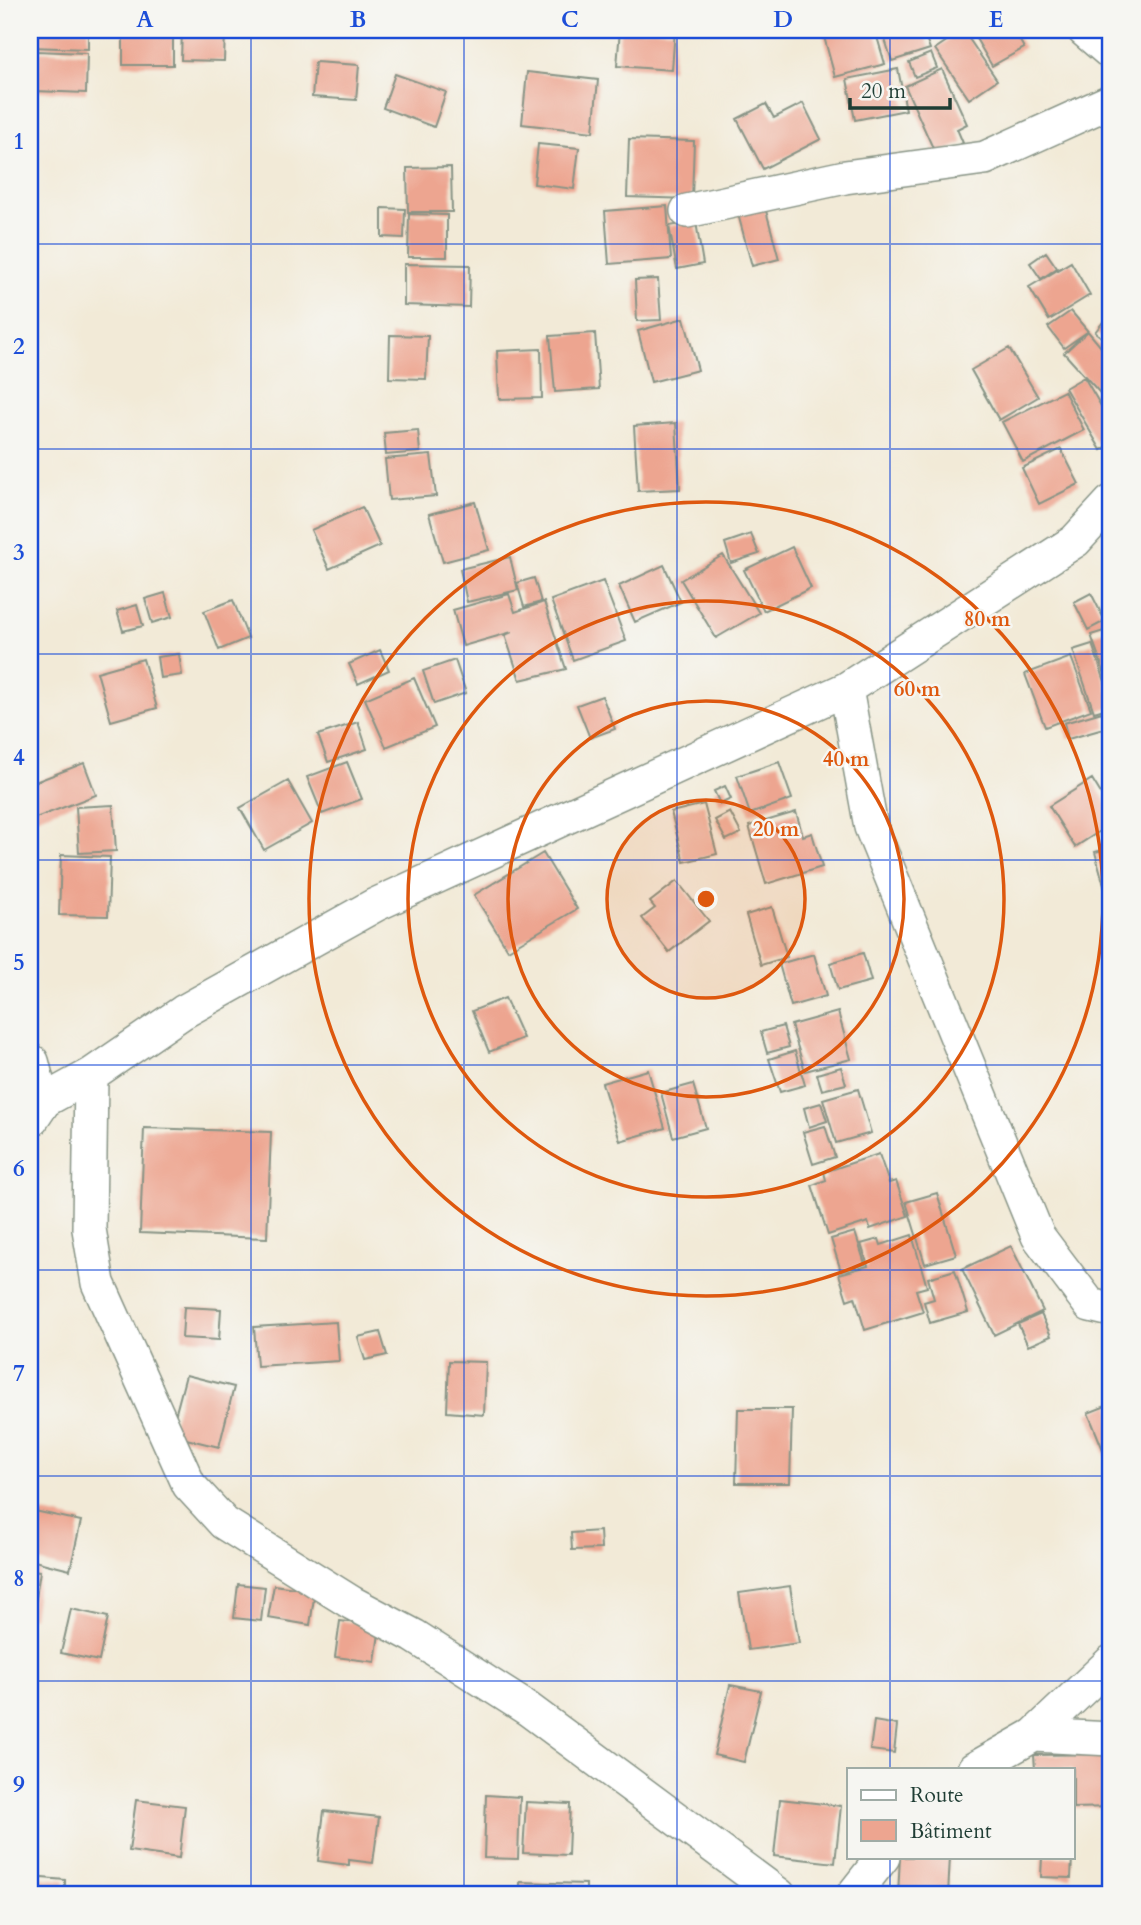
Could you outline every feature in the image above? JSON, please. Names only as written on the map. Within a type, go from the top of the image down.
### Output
[{"type":"highway","points":[[30,1063],[35,1111]]},
{"type":"street","points":[[1084,30],[1111,52]]},
{"type":"street","points":[[687,211],[845,177],[985,158],[1111,101]]},
{"type":"street","points":[[35,1111],[183,1013],[375,905],[846,689],[1075,541],[1111,502]]},
{"type":"street","points":[[846,689],[871,827],[1038,1236],[1090,1305],[1111,1310]]},
{"type":"street","points":[[90,1075],[89,1229],[98,1283],[189,1485],[224,1523],[352,1603],[414,1636],[528,1709],[779,1895]]},
{"type":"street","points":[[976,1768],[1034,1735],[1111,1662]]},
{"type":"street","points":[[1034,1735],[1111,1739]]},
{"type":"street","points":[[853,1895],[882,1858]]},
{"type":"building","points":[[30,30],[88,30],[88,49],[30,47]]},
{"type":"building","points":[[123,30],[173,30],[173,65],[123,65]]},
{"type":"building","points":[[182,30],[225,30],[224,61],[181,60]]},
{"type":"building","points":[[620,30],[675,30],[672,70],[617,66]]},
{"type":"building","points":[[836,30],[875,30],[885,64],[835,77],[823,33]]},
{"type":"building","points":[[882,30],[923,30],[930,49],[892,61]]},
{"type":"building","points":[[963,30],[997,80],[969,99],[935,49]]},
{"type":"building","points":[[971,30],[1014,30],[1024,48],[992,66]]},
{"type":"building","points":[[36,51],[87,53],[86,93],[35,91]]},
{"type":"building","points":[[931,53],[937,68],[915,77],[909,62]]},
{"type":"building","points":[[315,62],[359,65],[356,100],[312,97]]},
{"type":"building","points":[[898,69],[906,110],[855,120],[847,79]]},
{"type":"building","points":[[942,69],[967,124],[957,129],[963,143],[936,155],[905,86]]},
{"type":"building","points":[[527,72],[598,80],[593,132],[522,124]]},
{"type":"building","points":[[395,74],[446,92],[434,127],[383,108]]},
{"type":"building","points":[[803,103],[821,139],[763,169],[737,119],[766,104],[774,118]]},
{"type":"building","points":[[629,139],[694,141],[692,199],[627,197]]},
{"type":"building","points":[[538,144],[579,148],[574,189],[534,184]]},
{"type":"building","points":[[451,167],[452,212],[408,212],[407,168]]},
{"type":"building","points":[[667,206],[671,259],[609,264],[605,211]]},
{"type":"building","points":[[765,207],[779,259],[752,266],[738,214]]},
{"type":"building","points":[[382,208],[405,209],[404,238],[382,237]]},
{"type":"building","points":[[409,214],[447,215],[447,257],[408,257]]},
{"type":"building","points":[[696,222],[703,264],[677,269],[669,226]]},
{"type":"building","points":[[1046,252],[1057,268],[1041,279],[1030,263]]},
{"type":"building","points":[[1071,262],[1090,295],[1049,320],[1029,287]]},
{"type":"building","points":[[404,264],[470,265],[469,307],[404,305]]},
{"type":"building","points":[[658,279],[661,320],[637,321],[635,280]]},
{"type":"building","points":[[1071,311],[1111,359],[1111,383],[1100,393],[1064,353],[1087,332],[1064,348],[1048,327]]},
{"type":"building","points":[[1111,312],[1111,345],[1095,332]]},
{"type":"building","points":[[684,318],[698,370],[651,382],[638,331]]},
{"type":"building","points":[[595,333],[599,389],[555,392],[550,336]]},
{"type":"building","points":[[390,335],[428,336],[426,379],[389,378]]},
{"type":"building","points":[[1009,348],[1038,397],[999,420],[971,370]]},
{"type":"building","points":[[541,349],[542,398],[499,399],[497,351]]},
{"type":"building","points":[[1084,377],[1111,423],[1111,444],[1101,450],[1065,388]]},
{"type":"building","points":[[1064,391],[1084,430],[1023,462],[1002,422]]},
{"type":"building","points":[[676,423],[680,489],[638,491],[634,426]]},
{"type":"building","points":[[418,430],[420,452],[386,455],[384,433]]},
{"type":"building","points":[[1061,449],[1079,484],[1039,504],[1022,468]]},
{"type":"building","points":[[431,455],[436,496],[389,500],[385,459]]},
{"type":"building","points":[[475,502],[489,550],[443,562],[429,514]]},
{"type":"building","points":[[362,507],[380,546],[329,569],[311,530]]},
{"type":"building","points":[[751,534],[759,554],[731,563],[725,543]]},
{"type":"building","points":[[792,547],[811,588],[764,611],[744,570]]},
{"type":"building","points":[[723,555],[759,613],[716,638],[681,580]]},
{"type":"building","points":[[510,557],[518,590],[467,602],[460,569]]},
{"type":"building","points":[[664,565],[681,602],[635,622],[619,586]]},
{"type":"building","points":[[534,578],[541,602],[524,607],[517,583]]},
{"type":"building","points":[[603,581],[626,641],[573,660],[551,600]]},
{"type":"building","points":[[165,593],[172,617],[152,623],[145,599]]},
{"type":"building","points":[[1091,593],[1105,621],[1088,630],[1074,602]]},
{"type":"building","points":[[509,594],[515,612],[544,602],[566,669],[520,680],[505,635],[512,632],[463,646],[453,610]]},
{"type":"building","points":[[233,600],[248,638],[219,650],[204,611]]},
{"type":"building","points":[[137,605],[143,626],[123,631],[117,611]]},
{"type":"building","points":[[1110,629],[1111,675],[1106,677],[1091,635]]},
{"type":"building","points":[[1092,644],[1111,699],[1111,707],[1094,712],[1073,650]]},
{"type":"building","points":[[380,650],[389,670],[358,684],[349,664]]},
{"type":"building","points":[[179,654],[182,675],[160,678],[157,657]]},
{"type":"building","points":[[1071,657],[1091,710],[1045,727],[1025,674]]},
{"type":"building","points":[[143,659],[157,708],[111,721],[97,672]]},
{"type":"building","points":[[455,660],[466,693],[434,704],[423,671]]},
{"type":"building","points":[[414,678],[435,727],[386,747],[365,699]]},
{"type":"building","points":[[602,696],[615,729],[590,738],[577,705]]},
{"type":"building","points":[[1102,712],[1107,728],[1068,739],[1064,723]]},
{"type":"building","points":[[358,722],[367,749],[328,762],[318,735]]},
{"type":"building","points":[[347,762],[362,799],[322,814],[307,777]]},
{"type":"building","points":[[779,762],[792,799],[750,814],[737,776]]},
{"type":"building","points":[[84,763],[96,795],[33,819],[30,809],[30,784]]},
{"type":"building","points":[[1092,779],[1111,810],[1111,824],[1075,847],[1049,806]]},
{"type":"building","points":[[288,781],[312,823],[264,850],[240,808]]},
{"type":"building","points":[[725,786],[731,799],[720,804],[714,791]]},
{"type":"building","points":[[704,804],[717,854],[684,862],[671,812]]},
{"type":"building","points":[[113,805],[116,851],[79,853],[76,807]]},
{"type":"building","points":[[730,812],[741,833],[726,840],[715,820]]},
{"type":"building","points":[[796,812],[803,836],[812,833],[822,867],[766,884],[749,826]]},
{"type":"building","points":[[1111,848],[1111,891],[1106,893],[1095,852]]},
{"type":"building","points":[[543,853],[577,909],[508,950],[474,895]]},
{"type":"building","points":[[61,855],[110,857],[108,916],[59,915]]},
{"type":"building","points":[[677,881],[709,921],[669,952],[642,918],[655,908],[650,902]]},
{"type":"building","points":[[772,907],[787,957],[761,965],[746,915]]},
{"type":"building","points":[[863,953],[871,981],[838,990],[830,963]]},
{"type":"building","points":[[814,954],[826,996],[791,1006],[779,964]]},
{"type":"building","points":[[505,998],[523,1038],[489,1052],[472,1011]]},
{"type":"building","points":[[838,1012],[851,1059],[805,1071],[791,1025]]},
{"type":"building","points":[[783,1026],[789,1047],[767,1053],[761,1032]]},
{"type":"building","points":[[795,1051],[805,1085],[780,1092],[769,1059]]},
{"type":"building","points":[[841,1067],[846,1084],[822,1090],[817,1074]]},
{"type":"building","points":[[648,1070],[665,1128],[620,1141],[602,1083]]},
{"type":"building","points":[[693,1084],[706,1128],[673,1137],[661,1093]]},
{"type":"building","points":[[858,1089],[871,1133],[836,1143],[823,1099]]},
{"type":"building","points":[[821,1103],[827,1121],[809,1127],[804,1108]]},
{"type":"building","points":[[825,1126],[835,1157],[813,1164],[803,1132]]},
{"type":"building","points":[[144,1128],[271,1132],[267,1238],[140,1233]]},
{"type":"building","points":[[879,1154],[889,1183],[896,1181],[908,1216],[870,1229],[868,1222],[828,1235],[812,1185],[826,1180],[824,1172]]},
{"type":"building","points":[[937,1193],[956,1255],[925,1264],[906,1202]]},
{"type":"building","points":[[855,1232],[865,1264],[841,1271],[831,1239]]},
{"type":"building","points":[[912,1235],[927,1287],[916,1290],[923,1312],[865,1330],[855,1297],[847,1300],[839,1274],[868,1266],[861,1244],[879,1239],[881,1245]]},
{"type":"building","points":[[1011,1246],[1043,1311],[994,1335],[962,1269]]},
{"type":"building","points":[[955,1270],[968,1312],[930,1323],[924,1302],[934,1299],[928,1278]]},
{"type":"building","points":[[184,1307],[221,1309],[219,1340],[182,1338]]},
{"type":"building","points":[[1041,1314],[1051,1336],[1028,1346],[1018,1324]]},
{"type":"building","points":[[336,1322],[339,1361],[257,1366],[254,1327]]},
{"type":"building","points":[[380,1332],[387,1355],[365,1360],[358,1337]]},
{"type":"building","points":[[449,1361],[486,1362],[484,1415],[447,1412]]},
{"type":"building","points":[[186,1375],[234,1387],[219,1447],[170,1435]]},
{"type":"building","points":[[1111,1404],[1111,1469],[1088,1413]]},
{"type":"building","points":[[738,1409],[792,1409],[790,1483],[736,1483]]},
{"type":"building","points":[[30,1510],[81,1521],[70,1570],[30,1560]]},
{"type":"building","points":[[600,1531],[601,1549],[572,1550],[571,1533]]},
{"type":"building","points":[[30,1570],[40,1571],[33,1618],[30,1617]]},
{"type":"building","points":[[238,1584],[265,1587],[261,1621],[234,1618]]},
{"type":"building","points":[[274,1585],[315,1591],[310,1625],[268,1618]]},
{"type":"building","points":[[790,1586],[799,1643],[748,1650],[739,1593]]},
{"type":"building","points":[[71,1609],[108,1617],[99,1661],[61,1653]]},
{"type":"building","points":[[340,1621],[380,1626],[375,1662],[335,1657]]},
{"type":"building","points":[[730,1685],[761,1691],[744,1762],[714,1755]]},
{"type":"building","points":[[874,1721],[897,1725],[894,1753],[870,1750]]},
{"type":"building","points":[[1111,1754],[1111,1807],[1074,1808],[1074,1768],[1035,1768],[1034,1755]]},
{"type":"building","points":[[486,1795],[520,1797],[518,1859],[484,1858]]},
{"type":"building","points":[[780,1799],[841,1806],[835,1863],[774,1856]]},
{"type":"building","points":[[136,1800],[185,1806],[179,1858],[129,1851]]},
{"type":"building","points":[[526,1802],[570,1804],[568,1855],[523,1853]]},
{"type":"building","points":[[324,1811],[379,1817],[373,1863],[349,1860],[349,1865],[318,1861]]},
{"type":"building","points":[[900,1858],[950,1858],[948,1895],[898,1895]]},
{"type":"building","points":[[1042,1858],[1072,1858],[1071,1878],[1041,1877]]},
{"type":"building","points":[[30,1877],[65,1880],[65,1895],[30,1895]]},
{"type":"building","points":[[520,1882],[586,1884],[586,1895],[520,1895]]}]
